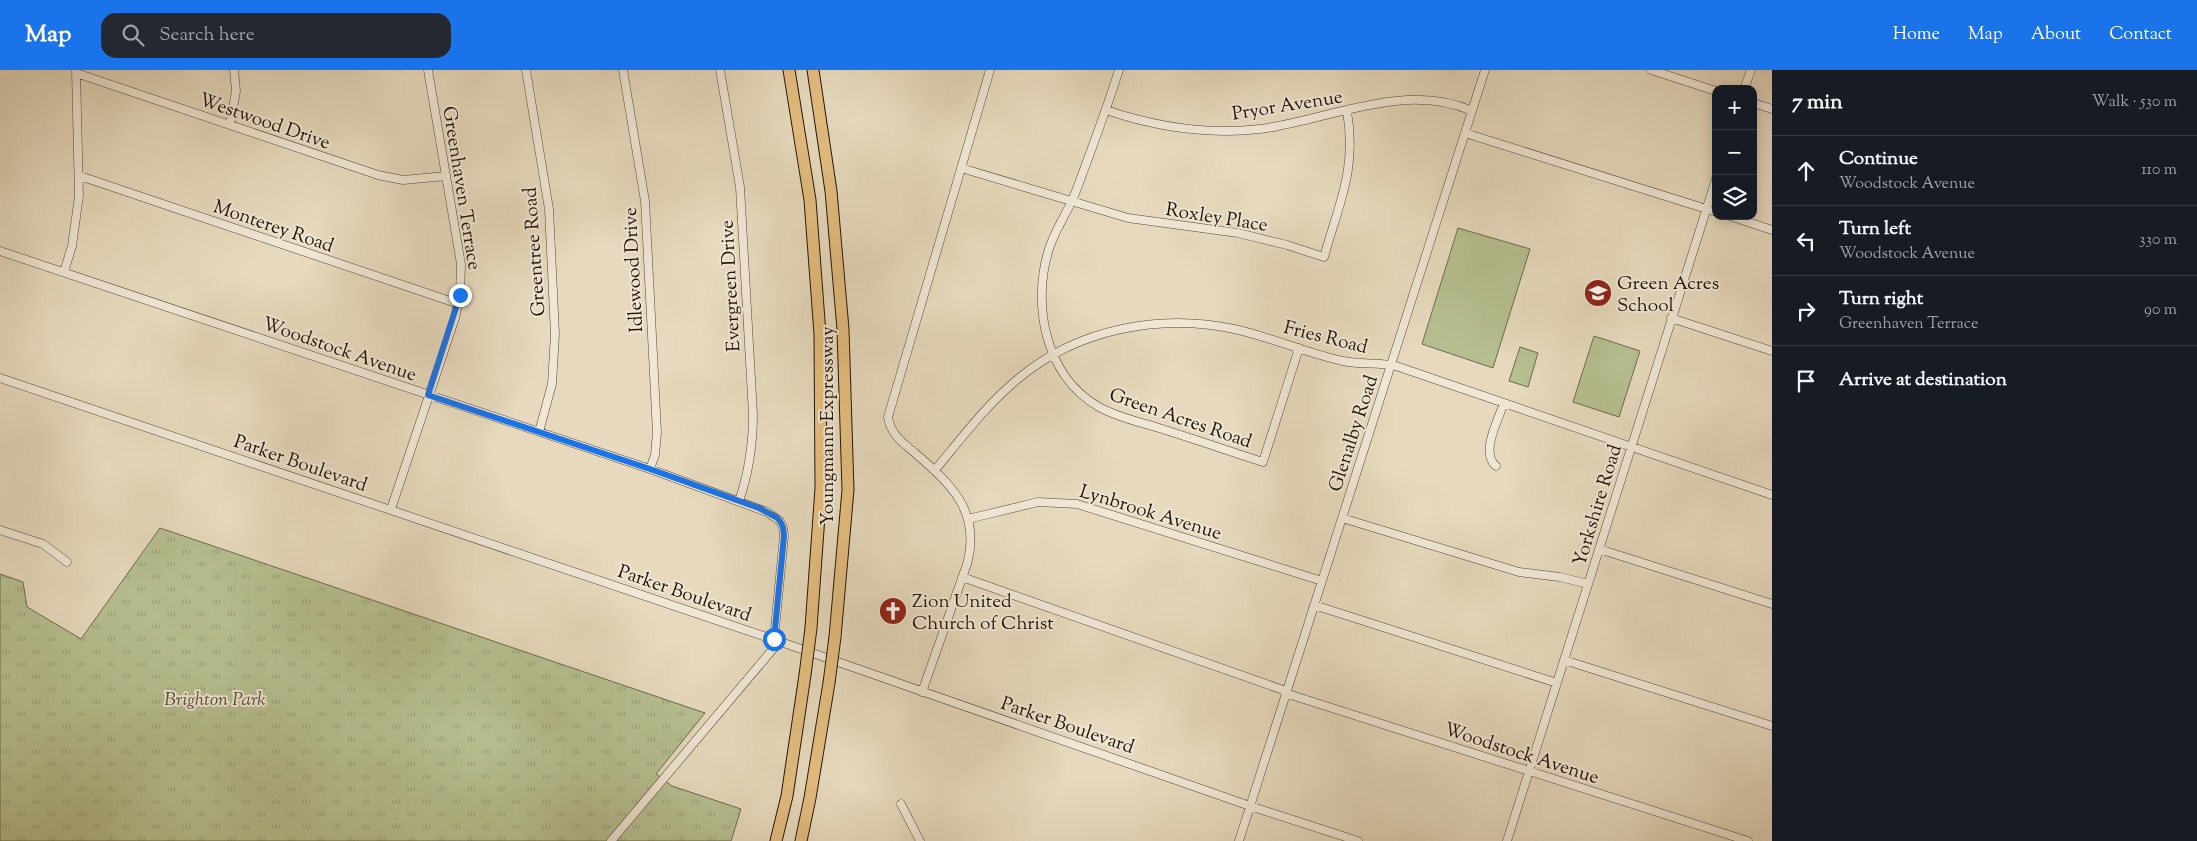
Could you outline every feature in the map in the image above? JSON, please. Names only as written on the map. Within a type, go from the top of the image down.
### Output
[{"type":"highway","name":"Youngmann Expressway","points":[[776,841],[787,796],[811,628],[821,488],[820,334],[810,200],[789,70]]},
{"type":"highway","name":"Youngmann Expressway","points":[[801,841],[829,683],[848,490],[843,329],[832,191],[814,70]]},
{"type":"street","points":[[230,125],[236,91],[234,70]]},
{"type":"street","name":"Greenhaven Terrace","points":[[391,509],[459,304],[461,264],[428,70]]},
{"type":"street","name":"Greentree Road","points":[[526,70],[549,209],[555,334],[552,384],[539,432]]},
{"type":"street","name":"Idlewood Drive","points":[[623,70],[645,201],[657,432],[650,469]]},
{"type":"street","name":"Evergreen Drive","points":[[720,70],[740,187],[753,414],[752,450],[748,472],[739,501]]},
{"type":"street","points":[[922,692],[970,550],[968,519],[953,489],[935,470],[896,438],[889,425],[889,409],[990,70]]},
{"type":"street","name":"Green Acres Road","points":[[1119,70],[1072,202],[1050,246],[1043,278],[1042,294],[1045,325],[1053,355],[1066,377],[1075,388],[1097,406],[1110,412],[1263,462],[1299,348]]},
{"type":"street","name":"Glenalby Road","points":[[1238,841],[1485,70]]},
{"type":"street","points":[[1651,70],[1712,90]]},
{"type":"street","points":[[1745,85],[1751,70]]},
{"type":"street","points":[[64,272],[78,216],[80,176],[76,72]]},
{"type":"street","name":"Westwood Drive","points":[[76,72],[378,176],[403,180],[446,176]]},
{"type":"street","name":"Pryor Avenue","points":[[1106,110],[1160,125],[1217,131],[1273,127],[1385,102],[1422,99],[1447,102],[1472,111]]},
{"type":"street","points":[[1757,104],[1772,109]]},
{"type":"street","name":"Roxley Place","points":[[961,168],[1128,218],[1263,238],[1324,257],[1348,179],[1351,142],[1347,111]]},
{"type":"street","points":[[1465,133],[1712,210]]},
{"type":"street","name":"Monterey Road","points":[[80,176],[459,304]]},
{"type":"street","name":"Yorkshire Road","points":[[1507,841],[1712,191]]},
{"type":"street","points":[[1742,220],[1772,230]]},
{"type":"street","name":"Woodstock Avenue","points":[[0,251],[650,469],[739,501],[776,517],[783,527],[774,639]]},
{"type":"street","points":[[1671,318],[1772,351]]},
{"type":"street","name":"Fries Road","points":[[935,470],[1003,392],[1026,373],[1053,355],[1085,340],[1110,332],[1144,325],[1178,323],[1234,329],[1345,361],[1391,364],[1772,495]]},
{"type":"street","name":"Parker Boulevard","points":[[0,378],[774,639],[1250,806],[1358,841]]},
{"type":"street","points":[[1496,466],[1491,461],[1488,450],[1504,403]]},
{"type":"street","name":"Lynbrook Avenue","points":[[968,519],[1038,502],[1078,504],[1322,581]]},
{"type":"street","points":[[1342,518],[1519,572],[1560,577],[1588,584]]},
{"type":"street","points":[[0,530],[43,544],[67,562]]},
{"type":"street","points":[[1599,549],[1772,604]]},
{"type":"street","name":"Woodstock Avenue","points":[[962,577],[1286,692],[1748,841]]},
{"type":"street","points":[[1314,605],[1557,683]]},
{"type":"street","points":[[611,841],[773,649],[774,639]]},
{"type":"street","points":[[1564,660],[1772,726]]},
{"type":"street","points":[[901,804],[920,841]]},
{"type":"green space","points":[[1458,228],[1530,249],[1493,368],[1422,344]]},
{"type":"green space","points":[[1594,336],[1640,351],[1619,417],[1573,402]]},
{"type":"green space","points":[[1520,347],[1538,353],[1528,387],[1509,381]]},
{"type":"green space","name":"Brighton Park","points":[[160,528],[705,713],[656,774],[672,786],[741,809],[731,841],[0,841],[0,574],[23,582],[27,607],[81,639]]},
{"type":"place","name":"Green Acres School","points":[[1598,293]]},
{"type":"place","name":"Zion United Church of Christ","points":[[893,611]]},
{"type":"route","points":[[460,295],[455,318],[428,395],[650,469],[768,512],[776,517],[783,527],[784,536],[774,639]]}]
